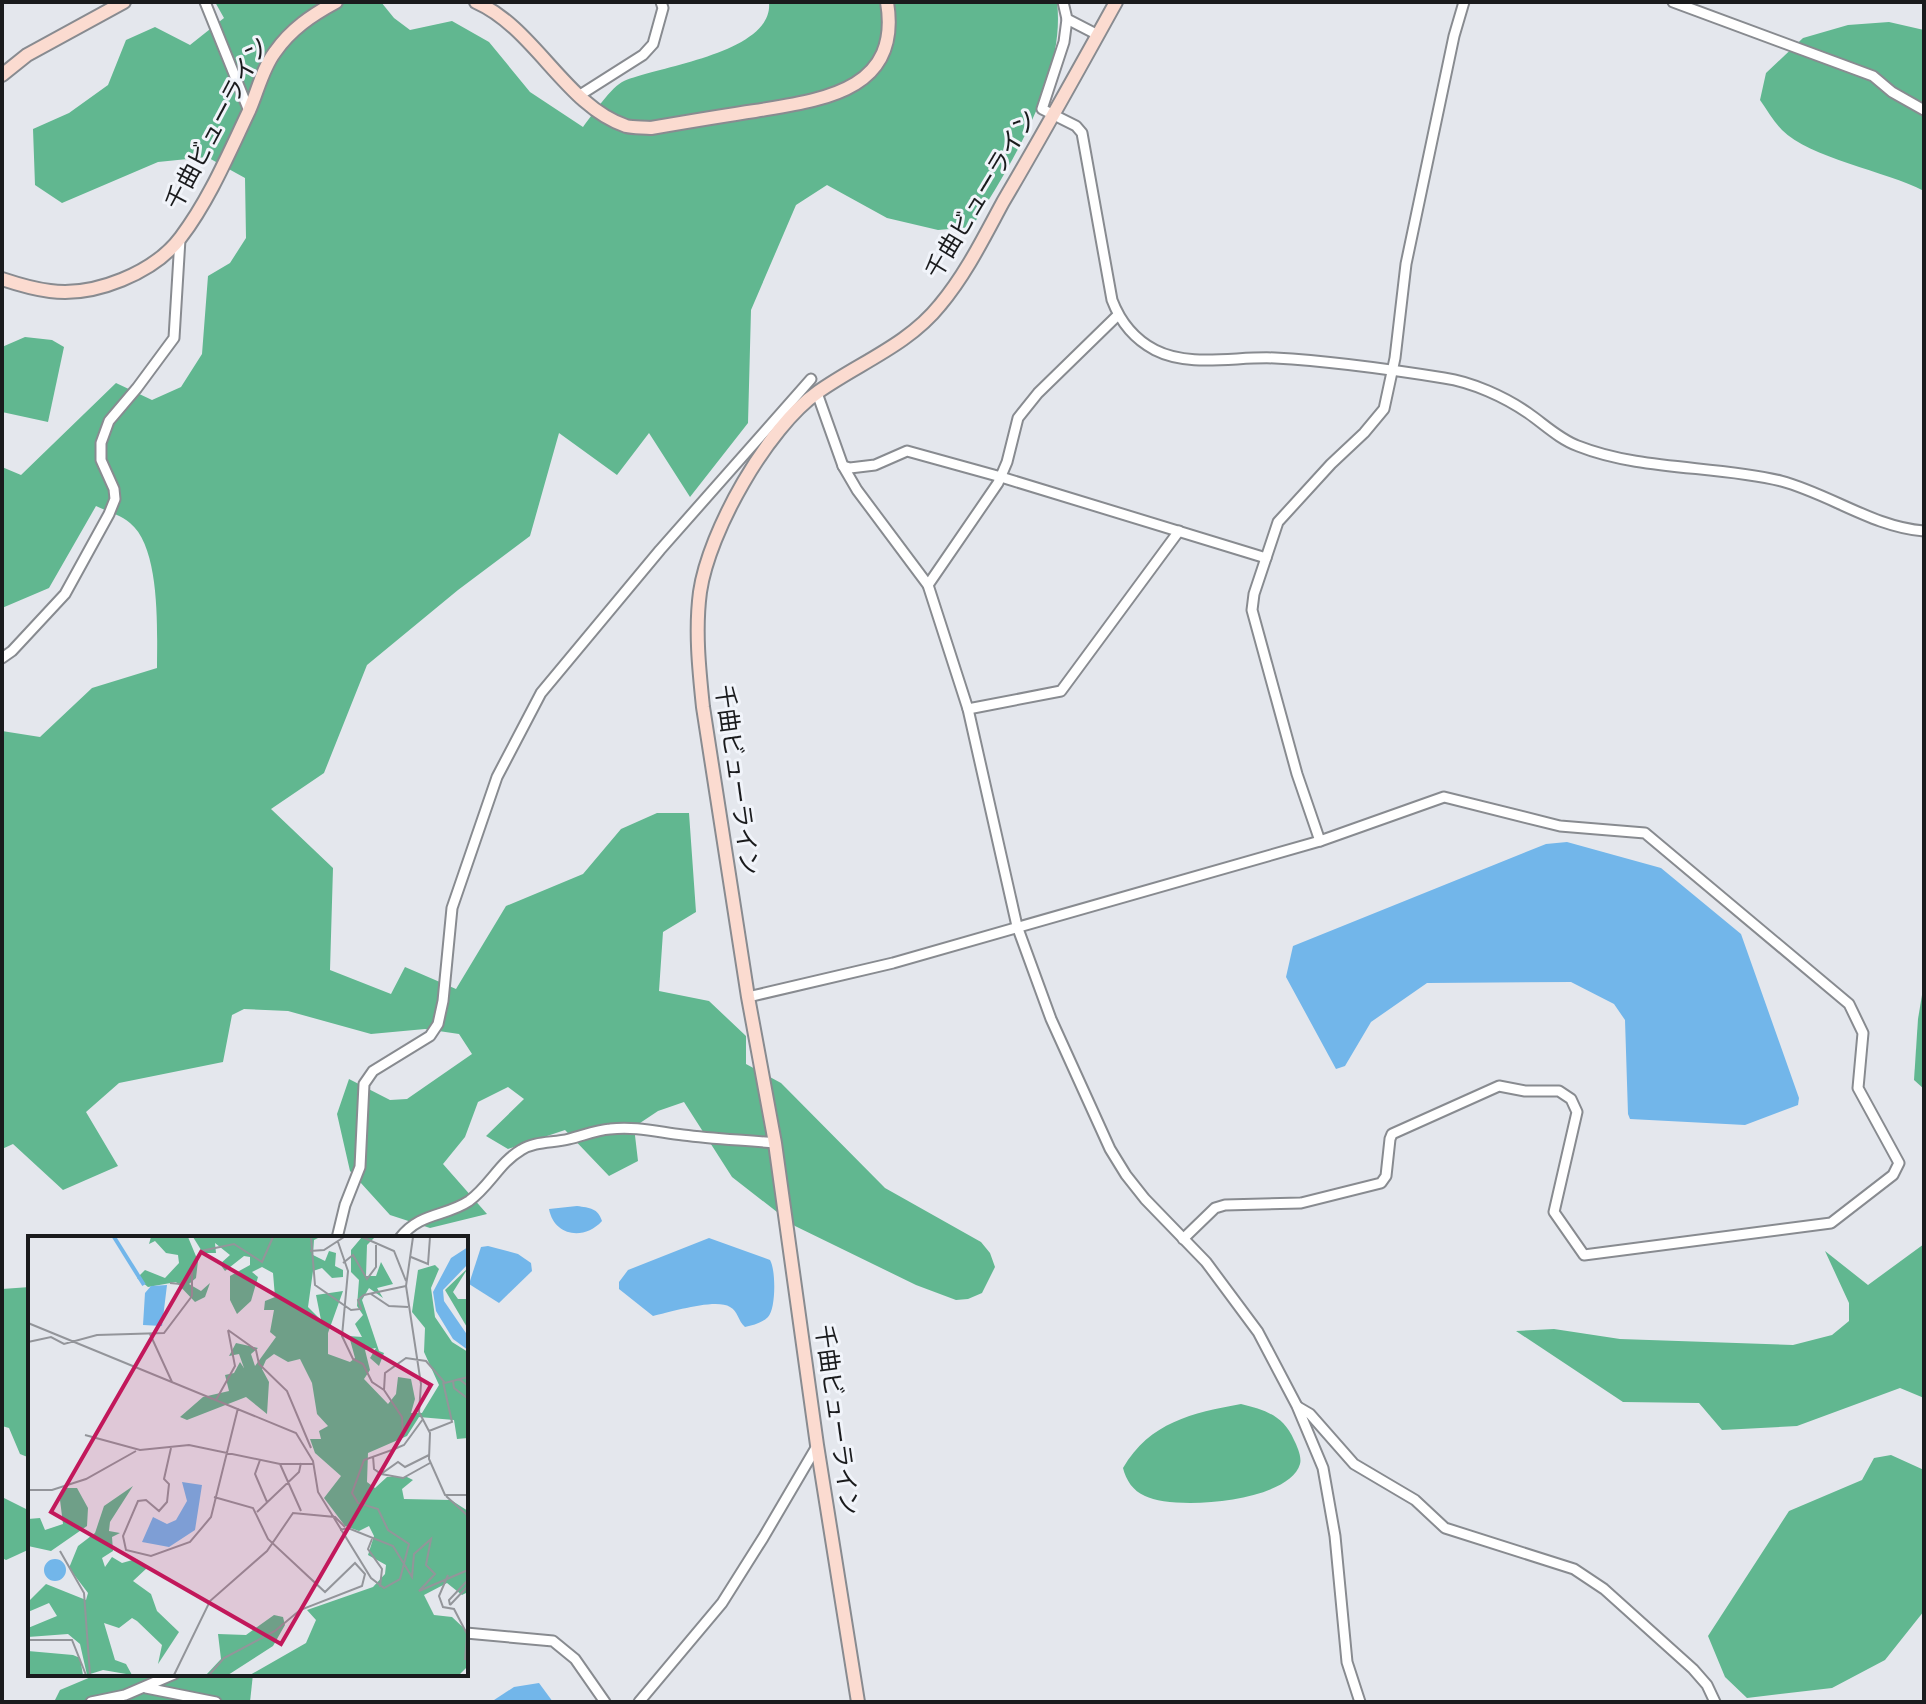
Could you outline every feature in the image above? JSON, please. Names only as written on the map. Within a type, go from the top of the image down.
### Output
[{"type":"street","points":[[2,75],[27,55],[124,2]]},
{"type":"street","points":[[205,2],[249,111]]},
{"type":"street","name":"千曲ビューライン","points":[[2,279],[50,291],[78,292],[154,263],[180,239],[210,191],[273,54],[306,18],[336,2]]},
{"type":"street","points":[[580,95],[643,55],[653,44],[663,8],[661,2]]},
{"type":"street","points":[[483,4],[508,23],[580,95],[615,121],[630,127],[651,128],[820,100],[854,86],[879,59],[888,34],[887,2]]},
{"type":"street","points":[[1063,2],[1067,19],[1064,42],[1041,105],[1044,111],[1076,126],[1082,133],[1110,288],[1118,315],[1138,338],[1155,350],[1228,360],[1272,358],[1449,378],[1488,392],[1524,410],[1564,440],[1596,452],[1783,482],[1895,527],[1924,531]]},
{"type":"street","name":"千曲ビューライン","points":[[858,1702],[817,1445],[775,1143],[748,997],[703,707],[698,665],[700,593],[705,567],[727,514],[757,460],[801,407],[817,393],[909,335],[939,307],[956,284],[1116,2]]},
{"type":"street","points":[[1320,841],[1297,774],[1252,610],[1254,594],[1278,522],[1384,409],[1406,264],[1442,87],[1464,2]]},
{"type":"street","points":[[1673,2],[1873,76],[1892,92],[1924,110]]},
{"type":"street","points":[[1067,19],[1098,35]]},
{"type":"street","points":[[2,658],[65,594],[109,514],[115,499],[114,489],[101,460],[101,443],[109,421],[174,338],[180,239]]},
{"type":"street","points":[[928,585],[1001,477],[1018,418],[1038,393],[1118,315]]},
{"type":"street","points":[[337,1236],[345,1205],[360,1167],[364,1084],[373,1071],[430,1036],[438,1024],[452,908],[497,777],[541,693],[660,550],[811,379]]},
{"type":"street","points":[[817,393],[843,466],[857,490],[928,585],[968,709],[1017,926],[1051,1019],[1110,1149],[1145,1199],[1206,1262],[1258,1332],[1297,1406],[1323,1468],[1335,1536],[1347,1662],[1360,1702]]},
{"type":"street","points":[[843,466],[875,465],[907,451],[1266,558]]},
{"type":"street","points":[[968,709],[1061,691],[1179,531]]},
{"type":"street","points":[[748,997],[893,963],[1320,841],[1444,797],[1560,826],[1645,833],[1849,1004],[1863,1033],[1858,1088],[1897,1158],[1898,1168],[1831,1223],[1584,1255],[1555,1216],[1554,1203],[1577,1112],[1575,1105],[1559,1091],[1525,1091],[1499,1086],[1392,1134],[1386,1176],[1381,1183],[1301,1203],[1225,1205],[1215,1208],[1183,1239]]},
{"type":"street","points":[[402,1236],[410,1226],[427,1216],[469,1201],[507,1161],[523,1148],[540,1143],[567,1140],[606,1129],[634,1127],[775,1143]]},
{"type":"street","points":[[1297,1406],[1310,1414],[1354,1464],[1415,1500],[1445,1528],[1565,1565],[1604,1589],[1693,1669],[1707,1685],[1715,1702]]},
{"type":"street","points":[[639,1702],[722,1603],[817,1445]]},
{"type":"street","points":[[468,1633],[553,1641],[575,1659],[605,1702]]},
{"type":"street","points":[[91,1702],[125,1695],[170,1676]]},
{"type":"street","points":[[146,1688],[216,1702]]},
{"type":"green space","points":[[215,2],[381,2],[394,18],[410,30],[452,21],[489,42],[530,92],[583,127],[608,95],[624,81],[712,55],[753,34],[766,19],[769,2],[1057,2],[1058,31],[1044,90],[1018,148],[972,227],[938,230],[887,218],[827,185],[796,205],[751,310],[748,423],[690,497],[649,433],[617,475],[559,433],[530,536],[367,665],[324,773],[271,809],[333,868],[330,970],[391,994],[405,967],[456,989],[506,906],[583,874],[621,829],[657,813],[689,813],[696,912],[663,932],[659,991],[709,1001],[746,1036],[746,1064],[781,1083],[885,1188],[981,1242],[990,1253],[995,1267],[982,1293],[956,1300],[916,1285],[795,1226],[732,1177],[684,1102],[658,1111],[634,1127],[638,1161],[609,1176],[565,1130],[508,1149],[486,1136],[524,1099],[508,1087],[478,1102],[465,1137],[443,1164],[487,1214],[430,1228],[390,1215],[350,1171],[337,1114],[349,1079],[390,1100],[407,1099],[472,1054],[459,1034],[425,1029],[371,1034],[288,1011],[244,1009],[232,1015],[223,1062],[119,1083],[86,1112],[118,1166],[63,1190],[13,1144],[2,1149],[2,731],[40,737],[92,688],[157,668],[157,634],[152,570],[140,535],[126,520],[96,506],[49,588],[2,608],[2,467],[21,475],[116,383],[152,400],[181,387],[202,354],[208,276],[230,263],[246,238],[245,178],[207,157],[158,162],[62,203],[35,185],[33,129],[69,113],[108,85],[126,40],[155,27],[190,45],[224,18]]},
{"type":"green space","points":[[1889,22],[1924,30],[1924,191],[1810,149],[1779,127],[1760,100],[1766,73],[1803,38],[1848,25]]},
{"type":"green space","points":[[25,337],[52,340],[64,347],[48,422],[2,412],[2,347]]},
{"type":"green space","points":[[1924,989],[1924,1089],[1914,1080]]},
{"type":"green space","points":[[1924,1244],[1924,1398],[1900,1388],[1797,1426],[1722,1430],[1699,1403],[1623,1402],[1516,1331],[1554,1329],[1620,1339],[1793,1345],[1832,1335],[1849,1321],[1849,1303],[1825,1251],[1868,1285]]},
{"type":"green space","points":[[28,1287],[28,1457],[20,1454],[9,1428],[2,1426],[2,1289]]},
{"type":"green space","points":[[1241,1404],[1279,1419],[1290,1432],[1300,1458],[1300,1464],[1291,1477],[1254,1495],[1204,1502],[1160,1500],[1141,1494],[1131,1485],[1123,1468],[1134,1452],[1159,1430],[1189,1416]]},
{"type":"green space","points":[[1891,1455],[1924,1470],[1924,1611],[1885,1660],[1832,1688],[1747,1698],[1725,1677],[1708,1636],[1789,1511],[1862,1480],[1874,1458]]},
{"type":"green space","points":[[2,1497],[28,1510],[28,1550],[6,1560],[2,1558]]},
{"type":"green space","points":[[93,1676],[253,1676],[250,1702],[54,1702],[60,1690]]},
{"type":"water","points":[[1567,842],[1661,868],[1741,934],[1799,1098],[1798,1105],[1745,1125],[1630,1119],[1625,1020],[1614,1004],[1571,982],[1427,983],[1371,1022],[1345,1066],[1336,1069],[1286,977],[1293,946],[1546,844]]},
{"type":"water","points":[[577,1206],[596,1211],[602,1221],[587,1231],[571,1233],[557,1225],[549,1209]]},
{"type":"water","points":[[709,1238],[770,1260],[774,1298],[771,1313],[766,1319],[745,1327],[733,1309],[715,1304],[653,1316],[619,1289],[619,1282],[628,1270]]},
{"type":"water","points":[[481,1247],[518,1254],[531,1263],[532,1271],[499,1303],[469,1284]]},
{"type":"water","points":[[539,1683],[553,1702],[491,1702],[514,1687]]}]
